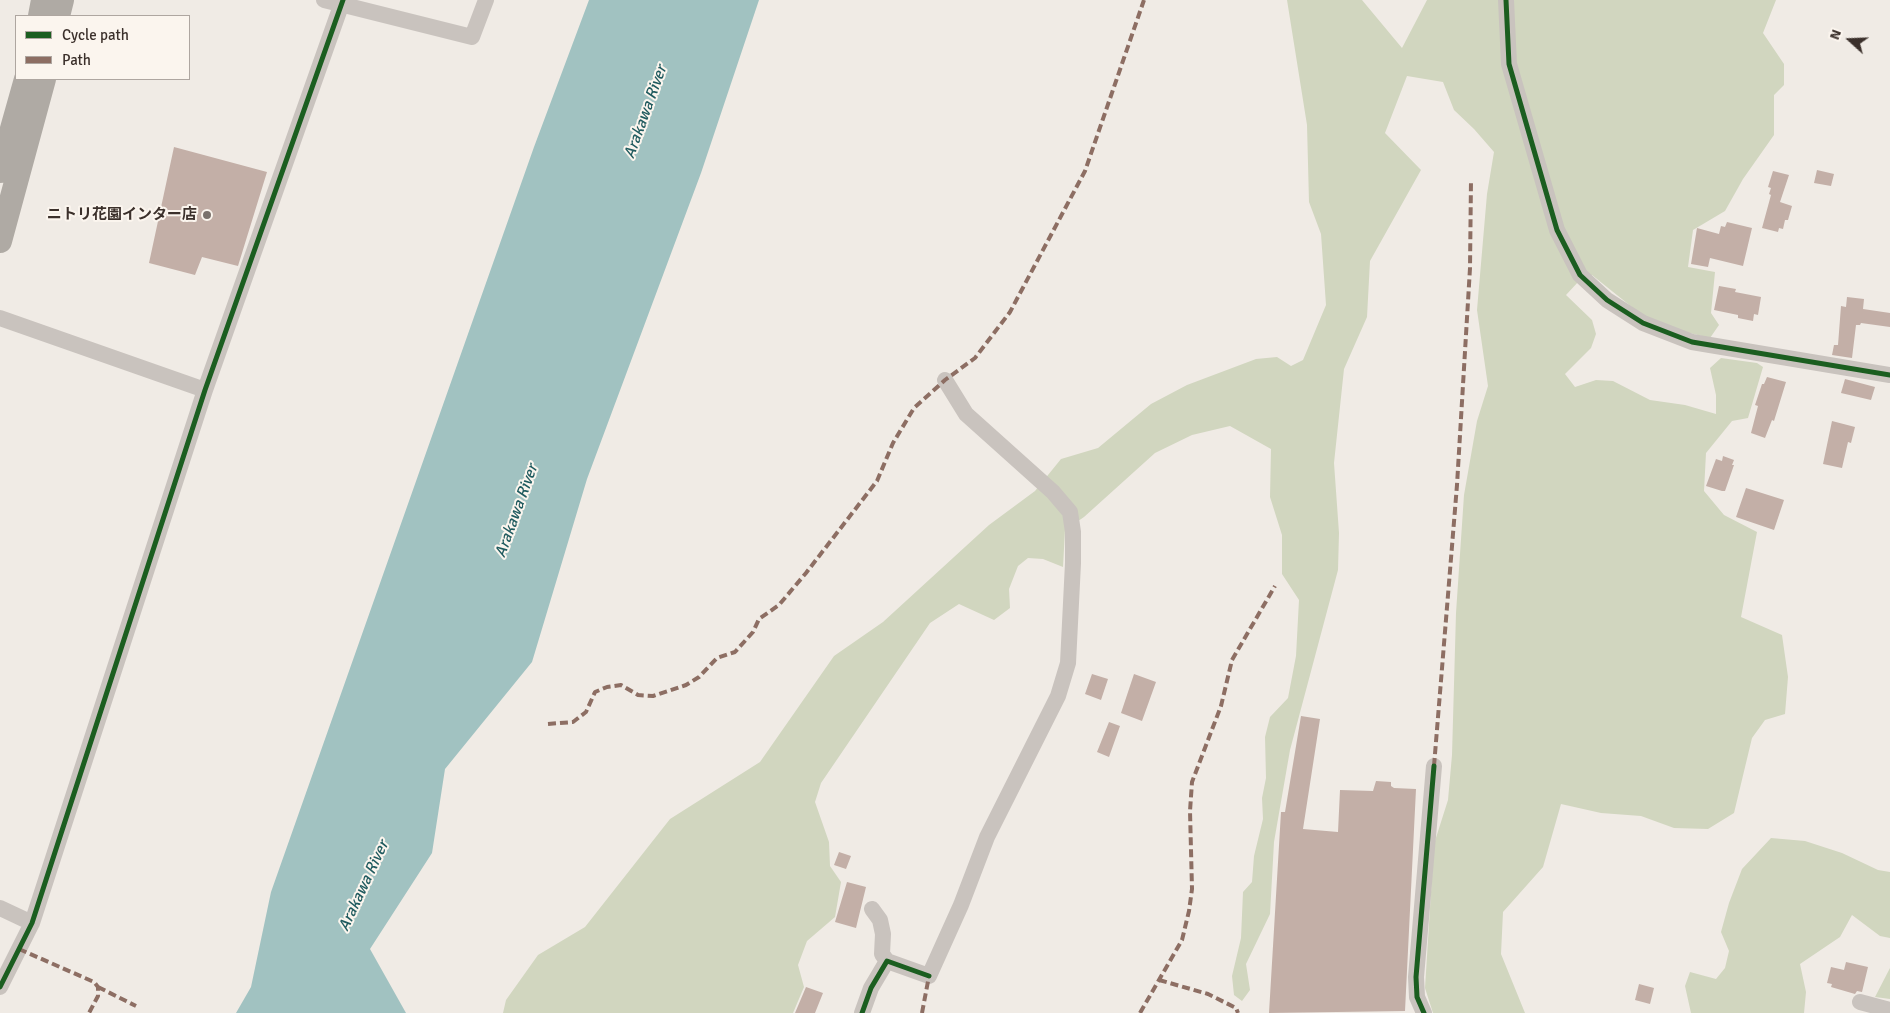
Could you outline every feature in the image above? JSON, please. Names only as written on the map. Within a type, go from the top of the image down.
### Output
[{"type":"highway","points":[[40,15],[43,0]]},
{"type":"highway","points":[[58,15],[62,0]]},
{"type":"highway","points":[[0,171],[26,80]]},
{"type":"highway","points":[[0,241],[44,80]]},
{"type":"street","points":[[324,0],[343,2],[472,37],[486,0]]},
{"type":"street","points":[[1506,0],[1509,64],[1557,230],[1580,275],[1607,300],[1643,323],[1692,342],[1890,375]]},
{"type":"street","points":[[0,987],[32,923],[205,390],[343,2]]},
{"type":"street","points":[[0,318],[205,390]]},
{"type":"street","points":[[872,909],[880,920],[883,934],[882,954],[887,961],[929,976],[961,905],[988,837],[1058,696],[1068,663],[1073,563],[1073,532],[1070,512],[1053,492],[966,414],[945,380]]},
{"type":"street","points":[[1424,1013],[1417,997],[1416,977],[1434,766]]},
{"type":"street","points":[[0,908],[32,923]]},
{"type":"street","points":[[862,1013],[871,988],[887,961]]},
{"type":"street","points":[[1860,1002],[1890,1010]]},
{"type":"green space","points":[[1287,0],[1362,0],[1402,48],[1427,0],[1776,0],[1763,33],[1784,64],[1784,85],[1774,95],[1774,135],[1743,179],[1725,211],[1693,230],[1688,267],[1715,272],[1711,313],[1719,325],[1710,338],[1653,324],[1592,275],[1579,281],[1566,295],[1592,320],[1596,334],[1591,348],[1565,374],[1575,387],[1596,380],[1613,381],[1650,400],[1685,405],[1716,414],[1716,395],[1710,368],[1721,358],[1757,363],[1763,367],[1748,418],[1732,421],[1706,453],[1704,491],[1724,515],[1757,532],[1741,617],[1782,635],[1788,677],[1785,714],[1765,720],[1752,738],[1734,813],[1708,829],[1674,828],[1641,816],[1601,813],[1561,804],[1543,867],[1503,912],[1501,954],[1525,1013],[1433,1013],[1425,988],[1434,844],[1448,800],[1452,755],[1456,613],[1464,495],[1477,421],[1488,386],[1477,310],[1487,194],[1494,152],[1454,110],[1443,82],[1407,76],[1385,133],[1421,170],[1370,261],[1367,317],[1344,369],[1334,463],[1339,533],[1338,570],[1290,750],[1274,842],[1270,914],[1246,964],[1250,990],[1242,1001],[1234,995],[1232,976],[1241,938],[1243,892],[1252,882],[1254,856],[1263,819],[1262,798],[1266,778],[1265,737],[1270,717],[1288,698],[1296,656],[1299,600],[1282,574],[1282,535],[1270,497],[1271,449],[1230,426],[1192,435],[1155,453],[1084,517],[1065,530],[1063,567],[1043,559],[1028,558],[1018,566],[1009,589],[1010,608],[994,620],[959,604],[930,623],[821,783],[815,802],[829,842],[830,866],[841,882],[835,917],[807,941],[798,965],[804,987],[793,1013],[503,1013],[506,1000],[538,955],[585,927],[670,819],[760,762],[834,656],[883,622],[989,525],[1035,491],[1061,459],[1098,448],[1151,404],[1187,385],[1256,359],[1277,357],[1291,366],[1303,360],[1326,305],[1321,234],[1309,202],[1307,125]]},
{"type":"green space","points":[[1771,838],[1805,841],[1842,853],[1878,870],[1890,872],[1890,938],[1880,936],[1852,915],[1840,937],[1800,964],[1806,992],[1804,1013],[1691,1013],[1685,986],[1690,972],[1716,979],[1725,968],[1729,951],[1721,932],[1729,903],[1742,869]]},
{"type":"green space","points":[[1890,968],[1890,999],[1875,997]]},
{"type":"water","name":"Arakawa River","points":[[589,0],[759,0],[701,173],[587,479],[532,662],[445,769],[432,853],[370,949],[406,1013],[236,1013],[251,987],[271,892],[534,147]]},
{"type":"building","name":"ニトリ花園インター店","points":[[174,147],[267,172],[238,266],[202,257],[195,275],[149,263]]},
{"type":"building","points":[[1817,170],[1834,174],[1831,186],[1814,183]]},
{"type":"building","points":[[1773,171],[1789,175],[1780,202],[1792,206],[1788,220],[1785,220],[1783,229],[1779,228],[1778,232],[1762,228],[1771,195],[1769,194],[1771,188],[1768,187]]},
{"type":"building","points":[[1727,222],[1752,228],[1743,266],[1710,258],[1708,267],[1691,264],[1697,228],[1719,234],[1721,226],[1725,227]]},
{"type":"building","points":[[1719,286],[1736,289],[1735,292],[1761,297],[1758,315],[1754,314],[1753,321],[1738,318],[1738,315],[1714,310]]},
{"type":"building","points":[[1847,297],[1864,299],[1863,309],[1890,313],[1890,327],[1861,323],[1856,325],[1852,358],[1832,355],[1834,345],[1838,345],[1841,306],[1846,307]]},
{"type":"building","points":[[1767,377],[1786,382],[1774,421],[1772,420],[1765,438],[1751,433],[1758,406],[1755,405],[1762,384],[1764,384]]},
{"type":"building","points":[[1845,379],[1875,387],[1871,400],[1841,393]]},
{"type":"building","points":[[1832,421],[1855,427],[1851,443],[1848,442],[1842,468],[1823,464]]},
{"type":"building","points":[[1723,456],[1734,460],[1725,491],[1706,486],[1716,459],[1722,461]]},
{"type":"building","points":[[1746,488],[1784,500],[1774,530],[1736,517]]},
{"type":"building","points":[[1092,674],[1108,679],[1101,700],[1085,694]]},
{"type":"building","points":[[1134,674],[1156,682],[1142,721],[1121,713]]},
{"type":"building","points":[[1301,716],[1320,719],[1303,829],[1338,832],[1340,790],[1373,791],[1376,781],[1391,782],[1391,786],[1394,788],[1416,789],[1405,1011],[1269,1013],[1281,812],[1285,812]]},
{"type":"building","points":[[1109,722],[1120,726],[1109,757],[1097,752]]},
{"type":"building","points":[[839,852],[851,856],[846,869],[834,865]]},
{"type":"building","points":[[847,882],[866,887],[856,928],[835,922]]},
{"type":"building","points":[[1846,962],[1868,967],[1862,992],[1857,991],[1855,994],[1831,987],[1832,984],[1827,983],[1831,967],[1844,970]]},
{"type":"building","points":[[1639,984],[1654,988],[1650,1004],[1635,1000]]},
{"type":"building","points":[[806,987],[823,993],[815,1013],[795,1013]]},
{"type":"marked path","points":[[548,724],[573,722],[586,712],[595,692],[607,687],[621,685],[638,695],[653,696],[686,685],[699,677],[717,658],[735,652],[753,632],[759,619],[779,605],[806,573],[877,481],[893,443],[914,408],[945,380],[975,358],[1010,312],[1085,171],[1144,0]]},
{"type":"marked path","points":[[1434,766],[1457,485],[1470,268],[1471,180]]},
{"type":"marked path","points":[[1140,1013],[1182,940],[1189,911],[1192,889],[1190,811],[1192,782],[1221,706],[1232,660],[1275,586]]},
{"type":"marked path","points":[[19,949],[94,982],[98,987],[98,996],[89,1013]]},
{"type":"marked path","points":[[922,1013],[929,976]]},
{"type":"marked path","points":[[1159,980],[1208,994],[1236,1008],[1238,1013]]},
{"type":"marked path","points":[[98,987],[136,1006]]},
{"type":"cycle path","points":[[0,987],[32,923],[205,390],[343,0]]},
{"type":"cycle path","points":[[1506,0],[1509,64],[1557,230],[1580,275],[1607,300],[1643,323],[1692,342],[1890,375]]},
{"type":"cycle path","points":[[1424,1013],[1417,997],[1416,977],[1434,766]]},
{"type":"cycle path","points":[[862,1013],[871,988],[887,961],[929,976]]},
{"type":"place","name":"ニトリ花園インター店","points":[[207,215]]}]
